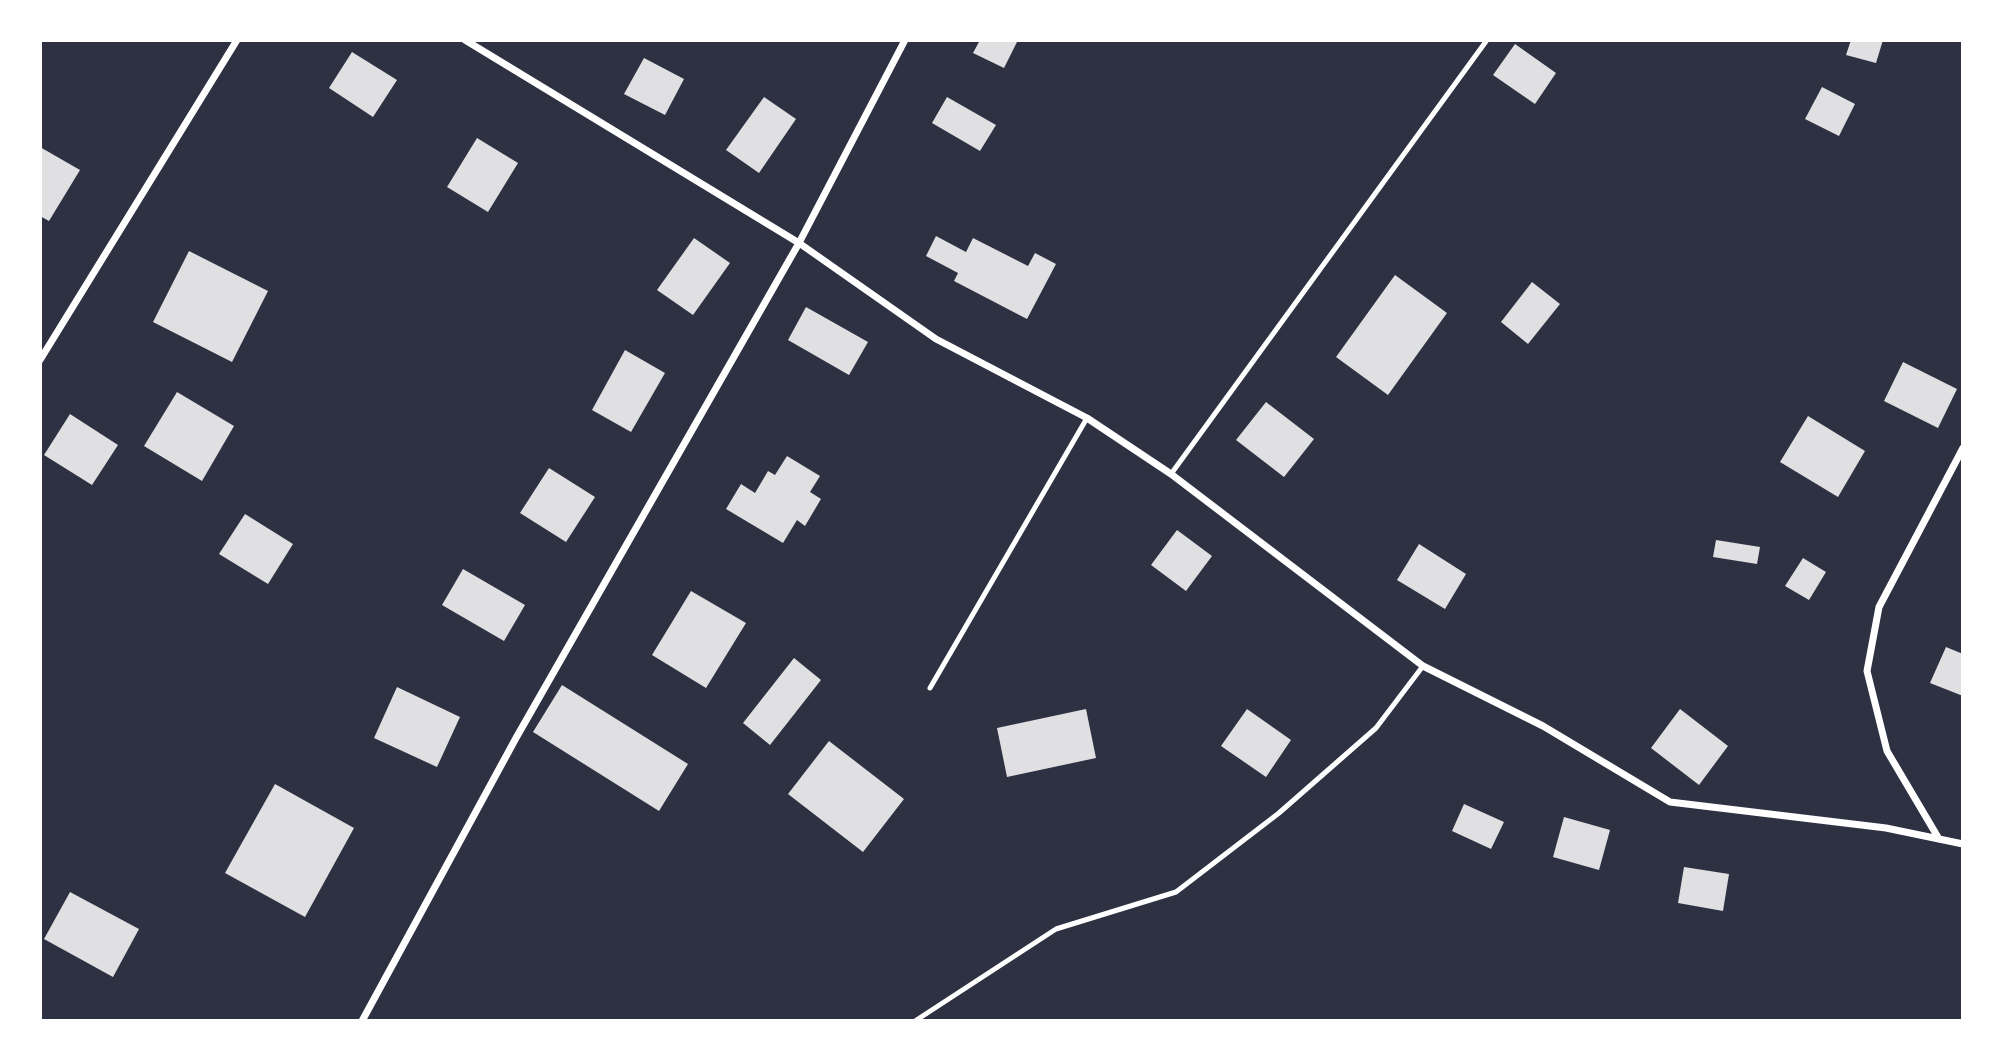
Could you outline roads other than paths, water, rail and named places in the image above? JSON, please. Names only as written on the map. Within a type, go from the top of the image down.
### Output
[{"type":"street","points":[[40,360],[237,40]]},
{"type":"street","points":[[465,40],[799,243],[936,339],[1087,418],[1171,474],[1423,666],[1543,726],[1670,802],[1886,828],[1963,844]]},
{"type":"street","points":[[362,1021],[516,738],[799,243],[905,40]]},
{"type":"street","points":[[1940,839],[1887,751],[1867,671],[1879,607],[1963,448]]},
{"type":"lane","points":[[1171,474],[1487,40]]},
{"type":"lane","points":[[930,688],[1087,418]]},
{"type":"lane","points":[[915,1021],[1056,929],[1176,892],[1279,813],[1376,728],[1423,666]]}]
